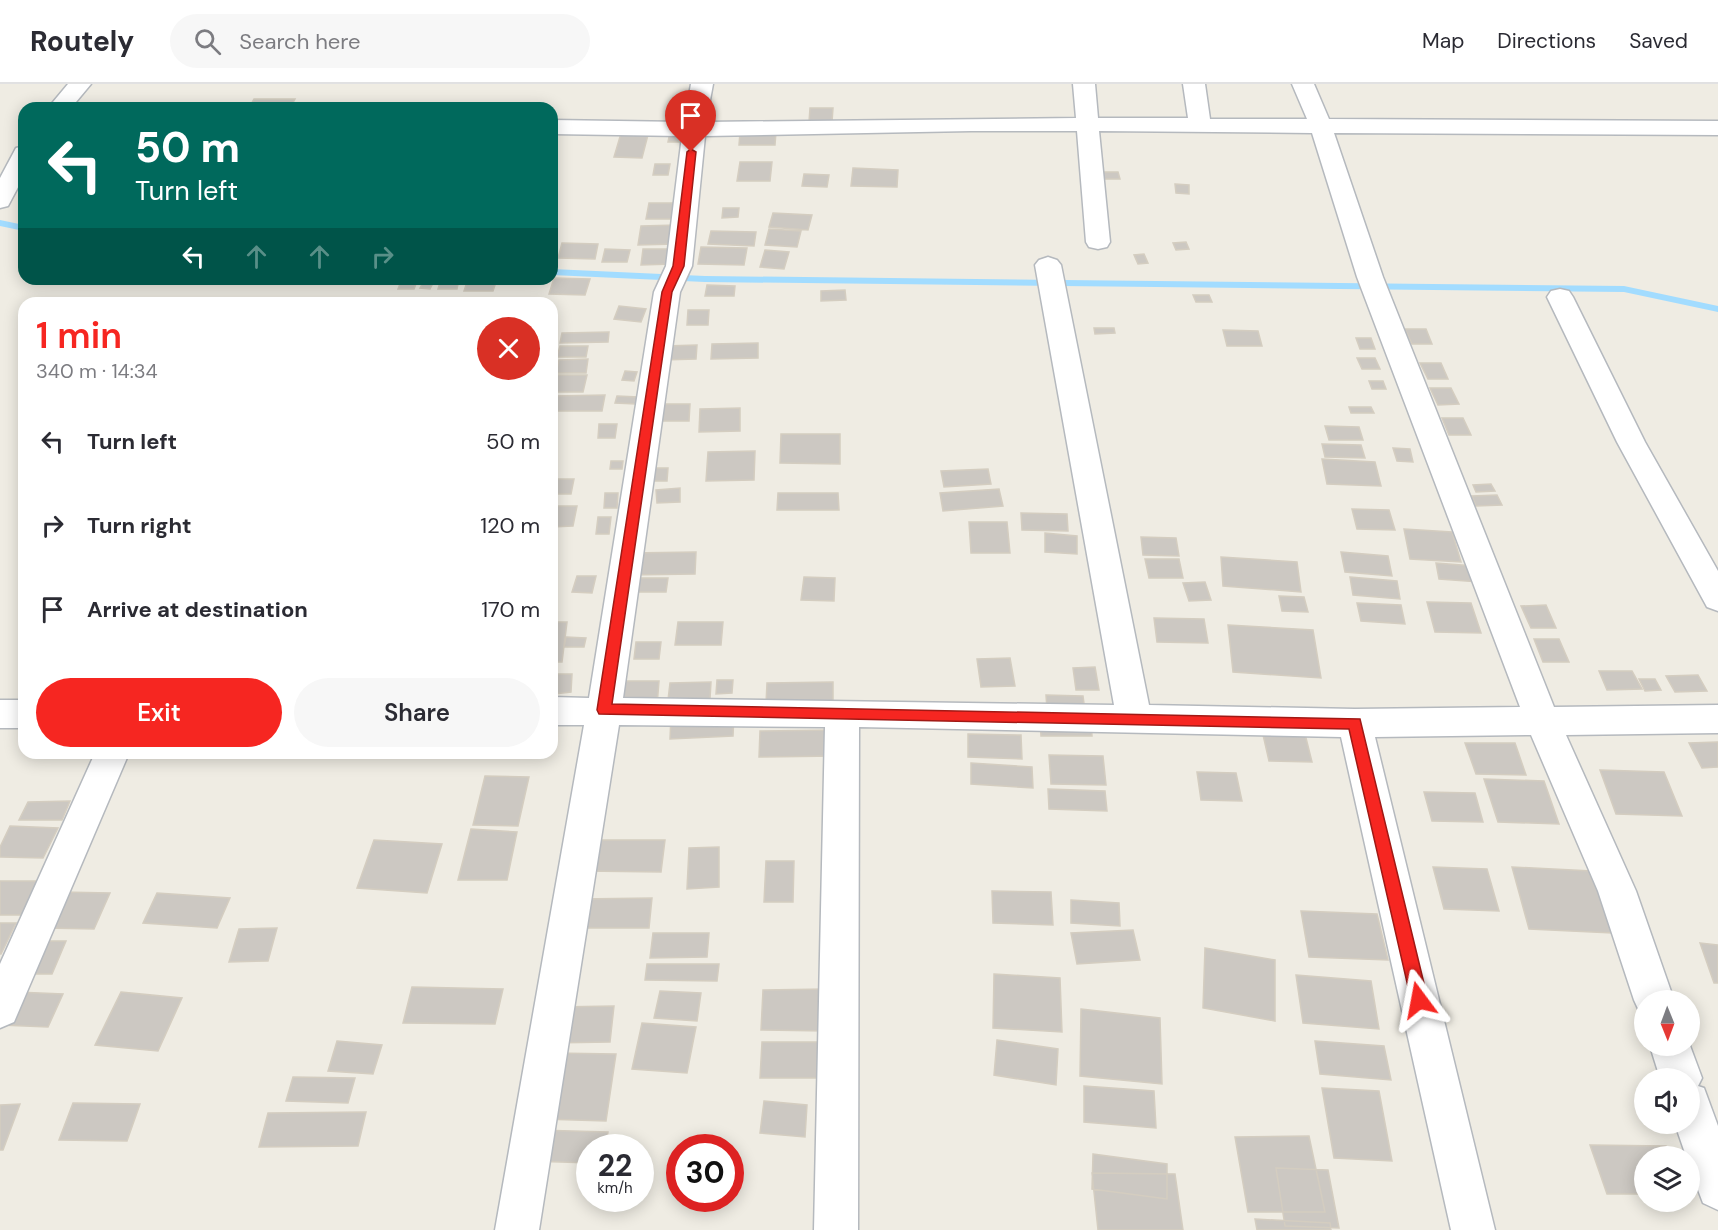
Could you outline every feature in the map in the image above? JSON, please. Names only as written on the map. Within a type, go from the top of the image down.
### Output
[{"type":"street","points":[[64,102],[80,84]]},
{"type":"street","points":[[517,1230],[604,710],[702,84]]},
{"type":"street","points":[[1084,84],[1098,242]]},
{"type":"street","points":[[1194,84],[1200,126]]},
{"type":"street","points":[[1303,84],[1321,127],[1374,289],[1542,720],[1617,891],[1651,990]]},
{"type":"street","points":[[558,127],[694,129],[1088,124],[1718,128]]},
{"type":"street","points":[[0,201],[18,165]]},
{"type":"street","points":[[1048,265],[1134,718]]},
{"type":"street","points":[[1560,297],[1631,442],[1718,600]]},
{"type":"street","points":[[558,711],[842,713],[1355,723],[1718,719]]},
{"type":"street","points":[[836,1230],[842,713]]},
{"type":"street","points":[[0,714],[18,714]]},
{"type":"street","points":[[1355,723],[1473,1230]]},
{"type":"street","points":[[0,1009],[109,759]]},
{"type":"street","points":[[1700,1134],[1718,1188]]},
{"type":"building","points":[[254,99],[295,99],[293,102],[252,102]]},
{"type":"building","points":[[810,108],[833,108],[832,122],[809,122]]},
{"type":"building","points":[[622,130],[649,131],[642,158],[614,157]]},
{"type":"building","points":[[689,131],[688,142],[668,142],[670,132]]},
{"type":"building","points":[[776,132],[775,145],[739,145],[740,133]]},
{"type":"building","points":[[740,162],[772,162],[770,181],[737,181]]},
{"type":"building","points":[[655,164],[670,164],[668,175],[653,175]]},
{"type":"building","points":[[853,168],[898,170],[897,187],[851,186]]},
{"type":"building","points":[[1103,172],[1118,172],[1120,179],[1104,179]]},
{"type":"building","points":[[804,174],[829,175],[827,187],[802,186]]},
{"type":"building","points":[[1175,184],[1189,185],[1189,194],[1176,193]]},
{"type":"building","points":[[649,203],[680,203],[679,219],[646,219]]},
{"type":"building","points":[[723,208],[739,208],[738,217],[722,218]]},
{"type":"building","points":[[773,213],[812,215],[808,230],[769,227]]},
{"type":"building","points":[[677,225],[675,244],[638,245],[641,226]]},
{"type":"building","points":[[769,229],[801,231],[797,247],[765,245]]},
{"type":"building","points":[[711,231],[756,232],[754,246],[708,244]]},
{"type":"building","points":[[1186,242],[1189,249],[1176,250],[1173,243]]},
{"type":"building","points":[[562,243],[598,244],[595,259],[558,258]]},
{"type":"building","points":[[701,247],[747,248],[744,265],[698,264]]},
{"type":"building","points":[[605,249],[630,250],[627,262],[602,262]]},
{"type":"building","points":[[643,249],[674,249],[672,264],[641,265]]},
{"type":"building","points":[[765,250],[789,252],[784,269],[760,267]]},
{"type":"building","points":[[1144,254],[1148,263],[1138,264],[1134,255]]},
{"type":"building","points":[[558,278],[590,279],[585,295],[549,294],[552,285],[558,285]]},
{"type":"building","points":[[400,285],[416,285],[414,289],[398,289]]},
{"type":"building","points":[[422,285],[432,285],[430,289],[420,288]]},
{"type":"building","points":[[439,285],[458,285],[457,289],[438,289]]},
{"type":"building","points":[[466,285],[495,285],[493,291],[464,291]]},
{"type":"building","points":[[707,285],[735,286],[734,296],[705,296]]},
{"type":"building","points":[[845,290],[846,300],[821,301],[821,291]]},
{"type":"building","points":[[1193,295],[1209,295],[1212,302],[1196,302]]},
{"type":"building","points":[[619,306],[646,309],[641,322],[614,319]]},
{"type":"building","points":[[688,310],[709,310],[708,325],[687,325]]},
{"type":"building","points":[[1094,328],[1114,328],[1115,333],[1095,334]]},
{"type":"building","points":[[1405,329],[1426,329],[1432,344],[1412,344]]},
{"type":"building","points":[[1223,330],[1258,331],[1262,346],[1227,346]]},
{"type":"building","points":[[609,332],[608,342],[560,343],[562,333]]},
{"type":"building","points":[[1356,338],[1371,338],[1375,349],[1360,349]]},
{"type":"building","points":[[758,343],[758,358],[711,359],[712,344]]},
{"type":"building","points":[[697,345],[696,359],[663,360],[664,346]]},
{"type":"building","points":[[560,346],[588,346],[586,357],[558,357]]},
{"type":"building","points":[[1357,358],[1375,358],[1380,369],[1362,369]]},
{"type":"building","points":[[588,359],[586,373],[558,373],[559,360]]},
{"type":"building","points":[[1420,363],[1441,363],[1448,379],[1428,379]]},
{"type":"building","points":[[625,371],[637,372],[634,381],[622,380]]},
{"type":"building","points":[[558,375],[587,375],[583,392],[558,392]]},
{"type":"building","points":[[1369,381],[1383,381],[1386,389],[1372,389]]},
{"type":"building","points":[[1430,388],[1451,388],[1459,404],[1438,405]]},
{"type":"building","points":[[605,395],[602,411],[558,411],[558,396]]},
{"type":"building","points":[[617,396],[638,397],[636,404],[615,403]]},
{"type":"building","points":[[662,404],[690,404],[689,421],[660,421]]},
{"type":"building","points":[[1349,407],[1371,407],[1374,413],[1351,413]]},
{"type":"building","points":[[740,408],[740,431],[699,432],[700,409]]},
{"type":"building","points":[[1442,418],[1463,418],[1471,435],[1449,435]]},
{"type":"building","points":[[599,424],[617,424],[615,438],[598,438]]},
{"type":"building","points":[[1325,426],[1359,427],[1363,440],[1329,440]]},
{"type":"building","points":[[781,434],[840,434],[840,464],[780,463]]},
{"type":"building","points":[[1322,444],[1361,445],[1365,458],[1325,457]]},
{"type":"building","points":[[1393,448],[1410,449],[1413,462],[1397,461]]},
{"type":"building","points":[[755,451],[754,480],[706,481],[708,452]]},
{"type":"building","points":[[1322,459],[1375,462],[1381,486],[1327,484]]},
{"type":"building","points":[[611,461],[623,461],[622,469],[610,469]]},
{"type":"building","points":[[650,468],[668,468],[667,481],[649,481]]},
{"type":"building","points":[[988,469],[991,484],[944,487],[941,471]]},
{"type":"building","points":[[558,479],[574,479],[571,494],[558,494]]},
{"type":"building","points":[[1491,484],[1495,491],[1476,492],[1473,485]]},
{"type":"building","points":[[680,488],[680,502],[657,503],[656,490]]},
{"type":"building","points":[[999,489],[1003,506],[943,511],[940,493]]},
{"type":"building","points":[[605,493],[618,493],[617,508],[604,508]]},
{"type":"building","points":[[778,493],[838,493],[839,510],[777,510]]},
{"type":"building","points":[[1497,495],[1502,505],[1476,506],[1472,496]]},
{"type":"building","points":[[558,506],[577,506],[573,526],[558,527]]},
{"type":"building","points":[[1352,509],[1389,510],[1395,530],[1357,529]]},
{"type":"building","points":[[1021,513],[1067,514],[1068,531],[1022,530]]},
{"type":"building","points":[[598,517],[611,517],[609,534],[596,534]]},
{"type":"building","points":[[969,522],[1007,522],[1010,553],[971,553]]},
{"type":"building","points":[[1404,529],[1452,532],[1461,562],[1410,559]]},
{"type":"building","points":[[1045,533],[1077,536],[1077,554],[1045,552]]},
{"type":"building","points":[[1141,537],[1176,538],[1179,556],[1143,555]]},
{"type":"building","points":[[696,552],[695,574],[628,575],[630,553]]},
{"type":"building","points":[[1341,552],[1388,556],[1392,576],[1345,572]]},
{"type":"building","points":[[1221,557],[1297,562],[1301,592],[1223,586]]},
{"type":"building","points":[[1145,559],[1179,559],[1183,578],[1149,578]]},
{"type":"building","points":[[1436,563],[1474,566],[1479,582],[1439,579]]},
{"type":"building","points":[[577,576],[596,576],[592,593],[572,592]]},
{"type":"building","points":[[804,577],[835,578],[834,601],[801,600]]},
{"type":"building","points":[[1350,577],[1397,581],[1400,599],[1353,595]]},
{"type":"building","points":[[640,578],[668,578],[666,592],[638,592]]},
{"type":"building","points":[[1205,582],[1211,600],[1189,601],[1183,583]]},
{"type":"building","points":[[1279,596],[1304,597],[1308,612],[1282,611]]},
{"type":"building","points":[[1427,602],[1471,603],[1481,633],[1435,632]]},
{"type":"building","points":[[1357,603],[1401,605],[1405,624],[1361,621]]},
{"type":"building","points":[[1546,605],[1556,628],[1531,628],[1521,606]]},
{"type":"building","points":[[1154,618],[1204,619],[1208,643],[1157,642]]},
{"type":"building","points":[[558,622],[567,622],[562,662],[558,662]]},
{"type":"building","points":[[678,622],[723,622],[721,645],[675,645]]},
{"type":"building","points":[[1228,625],[1313,630],[1321,678],[1233,672]]},
{"type":"building","points":[[566,637],[586,638],[584,647],[564,647]]},
{"type":"building","points":[[1534,639],[1559,639],[1569,662],[1543,662]]},
{"type":"building","points":[[636,642],[661,642],[659,659],[634,659]]},
{"type":"building","points":[[1010,658],[1015,686],[981,687],[977,659]]},
{"type":"building","points":[[1095,667],[1099,690],[1076,690],[1073,668]]},
{"type":"building","points":[[1599,671],[1632,671],[1642,689],[1607,690]]},
{"type":"building","points":[[558,674],[572,674],[571,692],[558,694]]},
{"type":"building","points":[[1698,675],[1707,691],[1675,692],[1666,676]]},
{"type":"building","points":[[1639,679],[1655,679],[1661,690],[1645,691]]},
{"type":"building","points":[[717,680],[733,680],[732,693],[716,694]]},
{"type":"building","points":[[610,681],[659,681],[657,706],[607,706]]},
{"type":"building","points":[[711,682],[710,699],[668,700],[670,683]]},
{"type":"building","points":[[833,682],[833,703],[766,704],[767,683]]},
{"type":"building","points":[[1046,695],[1083,696],[1085,711],[1047,709]]},
{"type":"building","points":[[734,714],[733,736],[670,739],[671,716]]},
{"type":"building","points":[[1040,723],[1091,723],[1092,736],[1041,736]]},
{"type":"building","points":[[1261,726],[1303,726],[1312,762],[1269,761]]},
{"type":"building","points":[[835,730],[836,756],[759,757],[760,731]]},
{"type":"building","points":[[968,734],[1021,735],[1022,759],[968,757]]},
{"type":"building","points":[[1718,742],[1718,767],[1702,768],[1689,743]]},
{"type":"building","points":[[1465,743],[1515,743],[1526,775],[1476,774]]},
{"type":"building","points":[[1049,755],[1103,756],[1106,785],[1051,784]]},
{"type":"building","points":[[971,763],[1032,767],[1033,788],[971,784]]},
{"type":"building","points":[[1600,770],[1664,772],[1682,816],[1616,814]]},
{"type":"building","points":[[1197,772],[1236,773],[1242,801],[1201,800]]},
{"type":"building","points":[[485,776],[529,777],[518,826],[473,825]]},
{"type":"building","points":[[1484,779],[1544,781],[1559,824],[1498,822]]},
{"type":"building","points":[[1048,789],[1105,791],[1107,811],[1049,809]]},
{"type":"building","points":[[1424,792],[1475,793],[1483,822],[1432,821]]},
{"type":"building","points":[[70,801],[62,820],[19,820],[28,802]]},
{"type":"building","points":[[10,826],[58,828],[43,858],[0,857],[0,847]]},
{"type":"building","points":[[471,829],[517,832],[507,880],[458,880]]},
{"type":"building","points":[[374,840],[442,844],[427,893],[357,888]]},
{"type":"building","points":[[588,840],[665,840],[661,872],[584,871]]},
{"type":"building","points":[[719,847],[719,887],[687,889],[689,848]]},
{"type":"building","points":[[766,861],[794,861],[793,902],[764,902]]},
{"type":"building","points":[[1433,867],[1487,869],[1499,911],[1444,909]]},
{"type":"building","points":[[1512,867],[1592,871],[1612,933],[1529,929]]},
{"type":"building","points":[[0,881],[41,881],[26,915],[0,915]]},
{"type":"building","points":[[992,891],[1051,892],[1053,925],[993,923]]},
{"type":"building","points":[[61,892],[110,893],[94,929],[45,928]]},
{"type":"building","points":[[157,893],[230,898],[217,928],[143,923]]},
{"type":"building","points":[[652,898],[649,928],[574,928],[579,899]]},
{"type":"building","points":[[1071,900],[1119,903],[1120,926],[1071,923]]},
{"type":"building","points":[[1301,911],[1377,914],[1388,960],[1309,957]]},
{"type":"building","points":[[0,923],[16,923],[1,954],[0,954]]},
{"type":"building","points":[[277,928],[268,961],[229,962],[239,929]]},
{"type":"building","points":[[1133,930],[1140,960],[1077,964],[1071,933]]},
{"type":"building","points":[[653,933],[709,933],[707,957],[650,958]]},
{"type":"building","points":[[36,941],[66,941],[52,974],[22,974]]},
{"type":"building","points":[[1700,943],[1718,945],[1718,983],[1714,983]]},
{"type":"building","points":[[1205,948],[1275,960],[1275,1021],[1203,1008]]},
{"type":"building","points":[[647,964],[719,964],[717,981],[645,980]]},
{"type":"building","points":[[994,974],[1060,978],[1062,1032],[993,1028]]},
{"type":"building","points":[[1296,975],[1371,981],[1379,1029],[1303,1023]]},
{"type":"building","points":[[412,987],[503,989],[495,1024],[403,1023]]},
{"type":"building","points":[[826,989],[825,1031],[761,1030],[763,990]]},
{"type":"building","points":[[660,991],[701,993],[697,1021],[654,1018]]},
{"type":"building","points":[[16,992],[63,994],[48,1027],[1,1025]]},
{"type":"building","points":[[121,992],[182,998],[158,1051],[95,1045]]},
{"type":"building","points":[[614,1006],[610,1042],[551,1043],[556,1007]]},
{"type":"building","points":[[1081,1009],[1160,1018],[1162,1084],[1080,1076]]},
{"type":"building","points":[[642,1023],[696,1027],[687,1073],[632,1069]]},
{"type":"building","points":[[997,1040],[1058,1049],[1056,1085],[994,1075]]},
{"type":"building","points":[[337,1041],[382,1045],[373,1074],[328,1071]]},
{"type":"building","points":[[1315,1041],[1384,1046],[1391,1080],[1320,1074]]},
{"type":"building","points":[[762,1042],[824,1042],[824,1078],[760,1078]]},
{"type":"building","points":[[552,1053],[616,1054],[606,1121],[542,1119]]},
{"type":"building","points":[[293,1077],[355,1078],[348,1103],[286,1101]]},
{"type":"building","points":[[1084,1086],[1154,1091],[1156,1128],[1084,1122]]},
{"type":"building","points":[[1322,1088],[1379,1091],[1392,1161],[1334,1158]]},
{"type":"building","points":[[764,1101],[807,1105],[805,1137],[760,1133]]},
{"type":"building","points":[[73,1103],[140,1104],[127,1141],[59,1140]]},
{"type":"building","points":[[20,1104],[3,1150],[0,1150],[0,1105]]},
{"type":"building","points":[[366,1112],[358,1146],[259,1147],[268,1113]]},
{"type":"building","points":[[536,1130],[608,1132],[608,1134],[576,1134],[576,1163],[530,1161]]},
{"type":"building","points":[[1309,1136],[1325,1212],[1248,1212],[1235,1137]]},
{"type":"building","points":[[1590,1145],[1666,1146],[1634,1146],[1634,1194],[1607,1194]]},
{"type":"building","points":[[1093,1154],[1167,1164],[1167,1199],[1092,1189]]},
{"type":"building","points":[[1276,1168],[1328,1170],[1339,1228],[1285,1226]]},
{"type":"building","points":[[1092,1173],[1175,1174],[1183,1230],[1098,1230]]},
{"type":"building","points":[[1255,1219],[1330,1223],[1331,1230],[1257,1230]]},
{"type":"waterway","points":[[0,223],[18,227]]},
{"type":"waterway","points":[[558,272],[705,279],[1624,289],[1718,309]]},
{"type":"route","points":[[691,152],[679,266],[667,292],[604,710],[1355,723],[1419,1000]]}]
